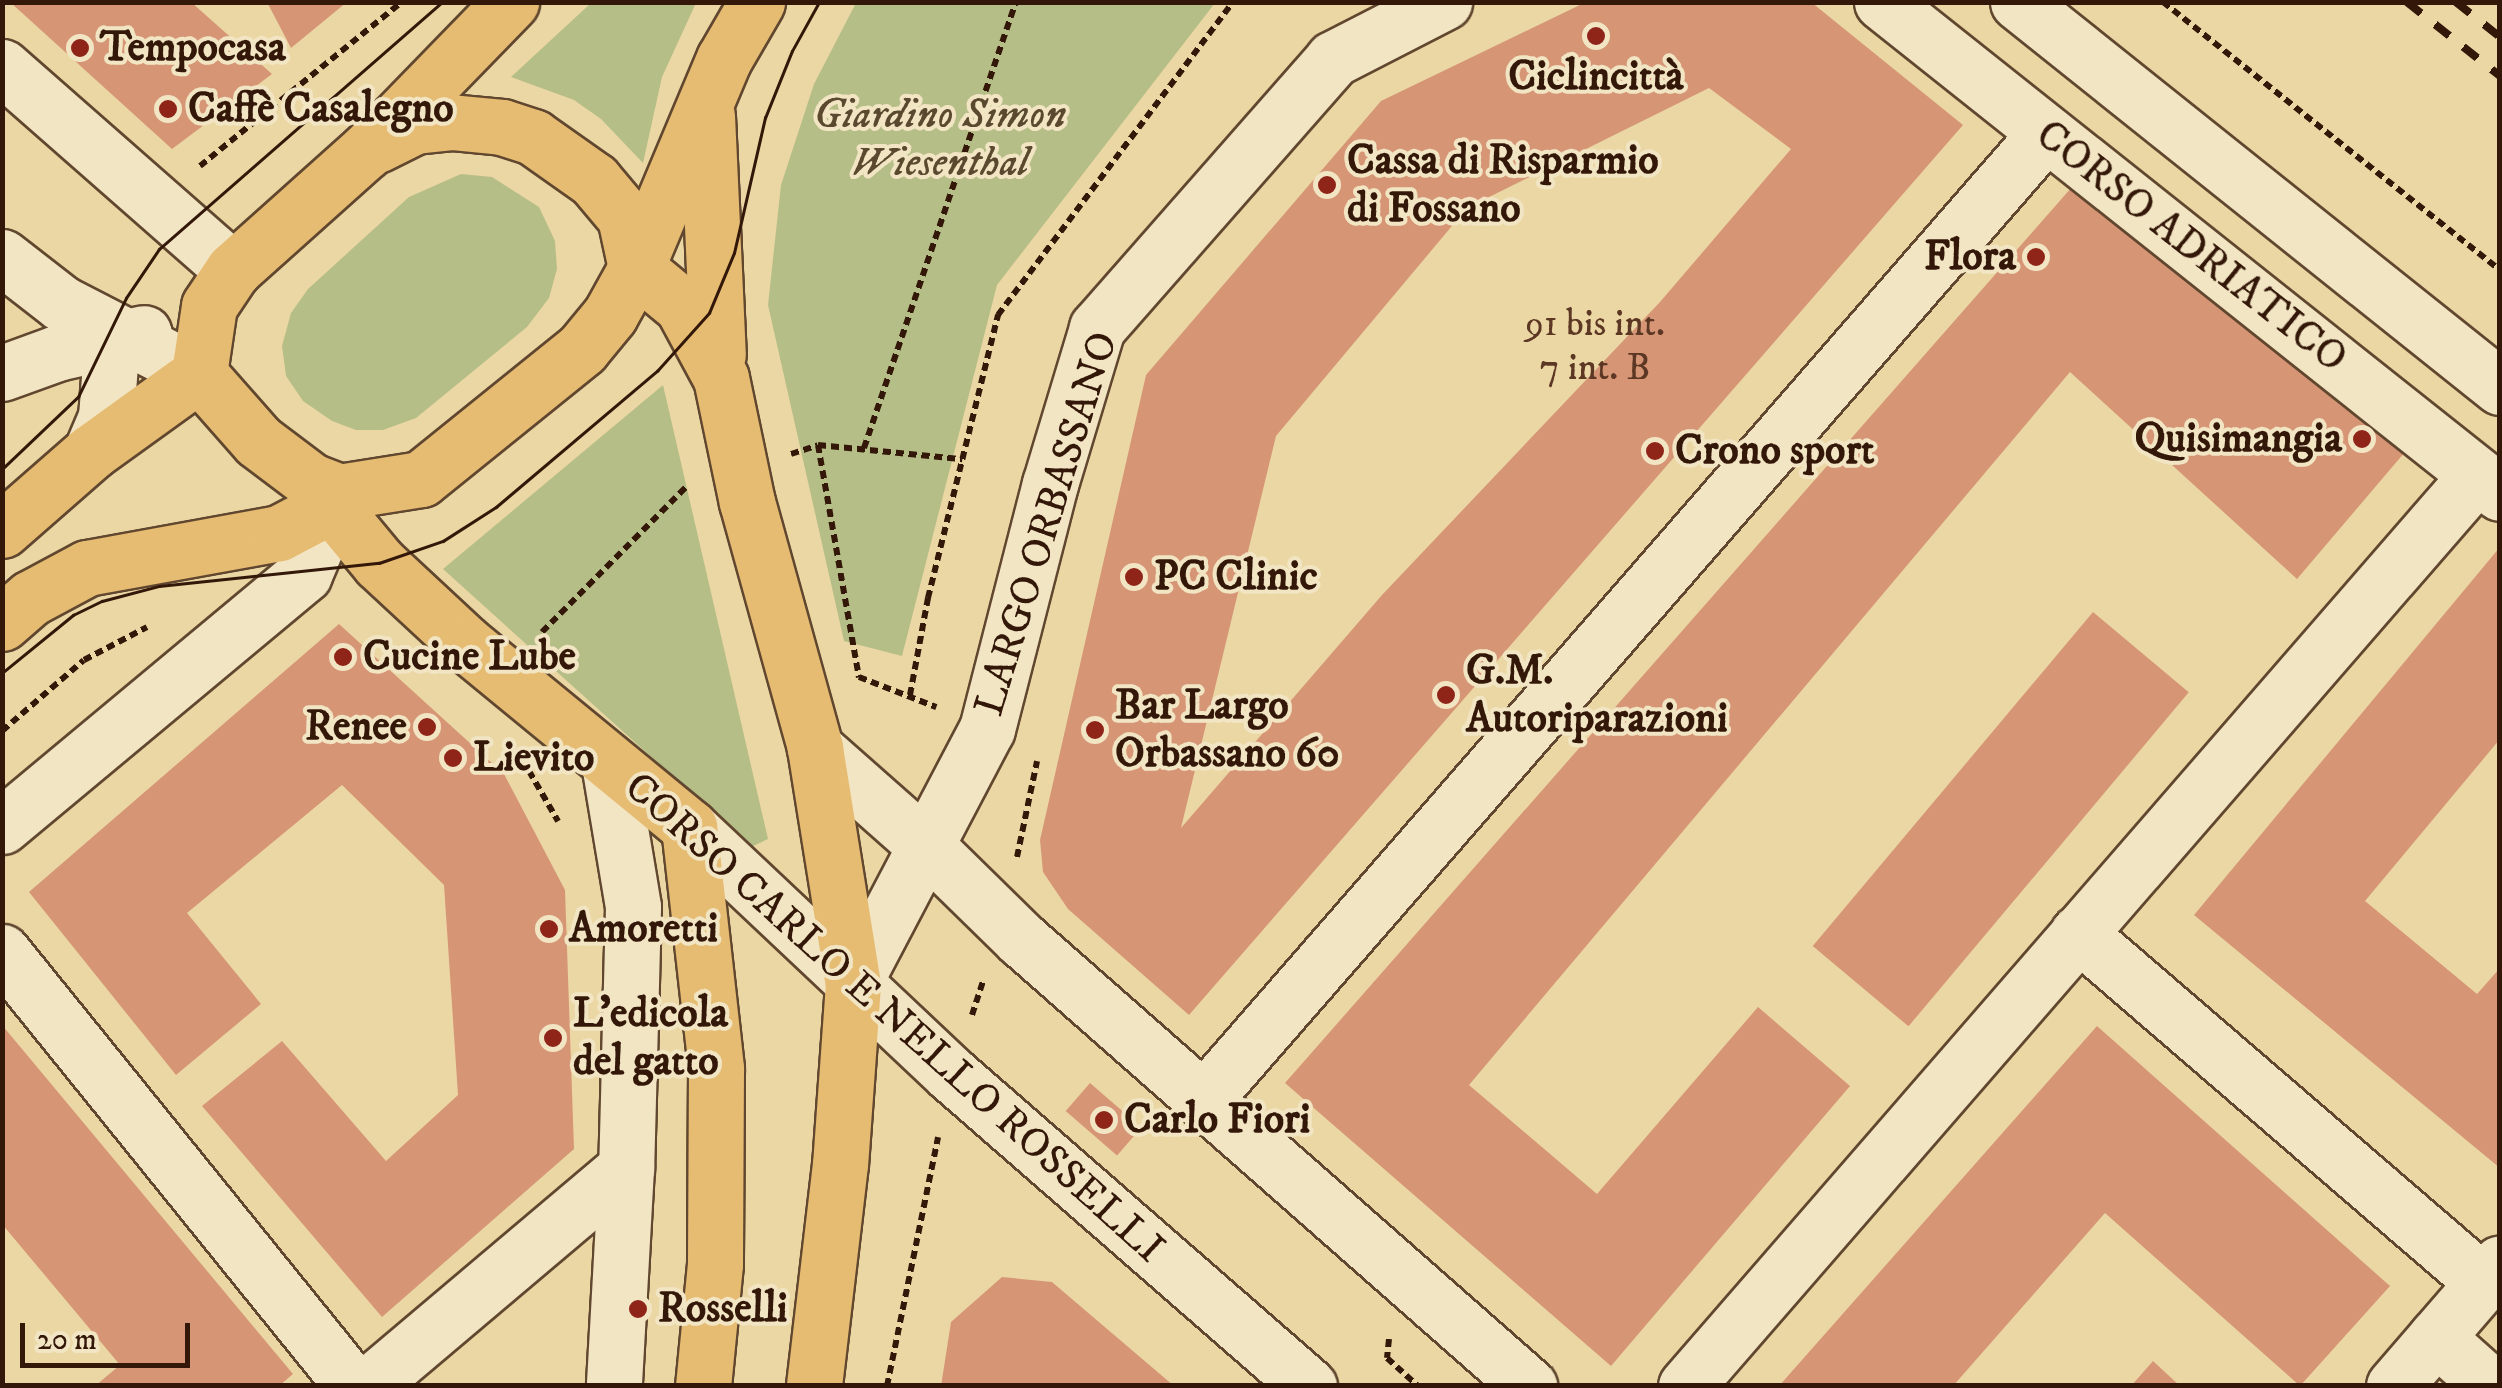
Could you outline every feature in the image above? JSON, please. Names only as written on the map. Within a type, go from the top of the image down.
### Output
[{"type":"main road","points":[[2,530],[91,452],[199,374],[220,292],[366,151],[511,2]]},
{"type":"main road","points":[[2,623],[31,598],[86,568],[320,510],[421,479],[582,350],[610,316],[636,268],[706,100],[757,2]]},
{"type":"main road","points":[[706,100],[714,318],[721,378],[747,502],[815,748],[853,984],[840,1164],[814,1386]]},
{"type":"main road","points":[[366,151],[415,126],[451,122],[502,127],[533,137],[594,180],[625,217],[636,268],[682,306],[721,378]]},
{"type":"main road","points":[[199,374],[320,510]]},
{"type":"main road","name":"CORSO CARLO E NELLO ROSSELLI","points":[[320,510],[501,674],[689,827]]},
{"type":"main road","points":[[689,827],[716,1069],[716,1264],[702,1386]]},
{"type":"street","name":"LARGO ORBASSANO","points":[[853,984],[987,729],[1050,484],[1096,328],[1333,60],[1444,2]]},
{"type":"street","name":"CORSO ADRIATICO","points":[[1882,2],[2488,484]]},
{"type":"street","name":"CORSO ADRIATICO","points":[[2018,2],[2500,388]]},
{"type":"street","points":[[2,66],[220,292],[119,340],[57,353],[2,373]]},
{"type":"street","points":[[1203,1100],[2046,133]]},
{"type":"street","points":[[2,257],[119,340],[199,374]]},
{"type":"street","points":[[91,452],[108,404],[110,364],[119,340]]},
{"type":"street","points":[[1686,1386],[2078,932],[2488,484]]},
{"type":"street","points":[[2,826],[304,574],[320,510]]},
{"type":"street","points":[[815,748],[1203,1100],[1529,1386]]},
{"type":"street","points":[[609,763],[633,908],[626,1168],[614,1386]]},
{"type":"street","name":"CORSO CARLO E NELLO ROSSELLI","points":[[689,827],[951,1074],[1309,1386]]},
{"type":"street","points":[[2078,932],[2491,1273],[2394,1386]]},
{"type":"street","points":[[2,952],[353,1386]]},
{"type":"street","points":[[368,1386],[626,1168]]},
{"type":"street","points":[[2436,1337],[2491,1386]]},
{"type":"path","points":[[192,174],[402,2]]},
{"type":"path","points":[[864,448],[1016,2]]},
{"type":"path","points":[[2163,2],[2500,270]]},
{"type":"path","points":[[910,695],[859,677],[818,444],[962,459]]},
{"type":"path","points":[[529,644],[685,486]]},
{"type":"path","points":[[2,730],[84,660],[149,626]]},
{"type":"path","points":[[887,1386],[951,1074],[1005,922],[1040,744]]},
{"type":"path","points":[[516,758],[565,832]]},
{"type":"green space","points":[[591,3],[696,3],[662,77],[643,163],[601,119],[574,100],[511,77]]},
{"type":"green space","name":"Giardino Simon Wiesenthal","points":[[856,3],[1215,3],[997,285],[902,656],[844,641],[768,305],[781,185],[814,84]]},
{"type":"green space","points":[[461,174],[492,177],[539,207],[555,241],[557,269],[549,298],[527,327],[416,418],[383,430],[356,430],[332,421],[303,401],[286,376],[282,346],[291,313],[308,289],[409,197]]},
{"type":"green space","points":[[663,385],[768,839],[751,847],[443,569]]},
{"type":"building","points":[[10,2],[191,2],[272,74],[172,149]]},
{"type":"building","points":[[267,2],[347,2],[291,48]]},
{"type":"building","points":[[1586,2],[1811,2],[1963,125],[1189,1015],[1068,909],[1043,872],[1040,840],[1146,375],[1381,101]],"holes":[[[1709,88],[1791,149],[1660,302],[1382,595],[1181,828],[1276,436],[1467,208]]]},
{"type":"building","points":[[2072,187],[2405,452],[2297,579],[2070,372],[1469,1085],[1597,1194],[1758,1007],[1850,1086],[1611,1366],[1285,1083]]},
{"type":"building","points":[[2500,547],[2500,739],[2365,901],[2477,994],[2500,968],[2500,1168],[2194,915]]},
{"type":"building","points":[[2093,612],[2189,692],[1909,1026],[1813,946]]},
{"type":"building","points":[[339,624],[504,774],[565,890],[574,1149],[382,1317],[202,1106],[282,1041],[386,1161],[458,1095],[444,885],[342,785],[187,913],[261,1004],[176,1075],[29,892]]},
{"type":"building","points":[[2,1025],[293,1374],[279,1386],[95,1386],[120,1365],[2,1224]]},
{"type":"building","points":[[2097,1026],[2390,1286],[2300,1386],[2105,1213],[1953,1386],[1779,1386]]},
{"type":"building","name":"Carlo Fiori","points":[[1090,1083],[1141,1128],[1117,1156],[1066,1111]]},
{"type":"building","points":[[1002,1277],[1052,1282],[1174,1386],[941,1386],[951,1322]]},
{"type":"building","points":[[2153,1361],[2180,1386],[2131,1386]]},
{"type":"tram line","points":[[2,469],[78,397],[126,298],[159,249],[442,2]]},
{"type":"tram line","points":[[2,673],[73,615],[102,601],[159,586],[379,563],[443,541],[496,507],[657,371],[709,313],[734,253],[765,118],[792,51],[819,2]]},
{"type":"railway","points":[[2407,2],[2500,76]]},
{"type":"railway","points":[[2456,2],[2500,37]]},
{"type":"place","name":"Ciclincittà","points":[[1596,36]]},
{"type":"place","name":"Tempocasa","points":[[80,48]]},
{"type":"place","name":"Caffè Casalegno","points":[[168,109]]},
{"type":"place","name":"Cassa di Risparmio di Fossano","points":[[1327,185]]},
{"type":"place","name":"Flora","points":[[2036,257]]},
{"type":"place","name":"Quisimangia","points":[[2362,439]]},
{"type":"place","name":"Crono sport","points":[[1655,451]]},
{"type":"place","name":"PC Clinic","points":[[1134,577]]},
{"type":"place","name":"Cucine Lube","points":[[343,657]]},
{"type":"place","name":"G.M. Autoriparazioni","points":[[1446,695]]},
{"type":"place","name":"Renee","points":[[427,727]]},
{"type":"place","name":"Bar Largo Orbassano 60","points":[[1095,730]]},
{"type":"place","name":"Lievito","points":[[453,758]]},
{"type":"place","name":"Amoretti","points":[[549,929]]},
{"type":"place","name":"L'edicola del gatto","points":[[553,1038]]},
{"type":"place","name":"Carlo Fiori","points":[[1104,1120]]},
{"type":"place","name":"Rosselli","points":[[638,1309]]}]
